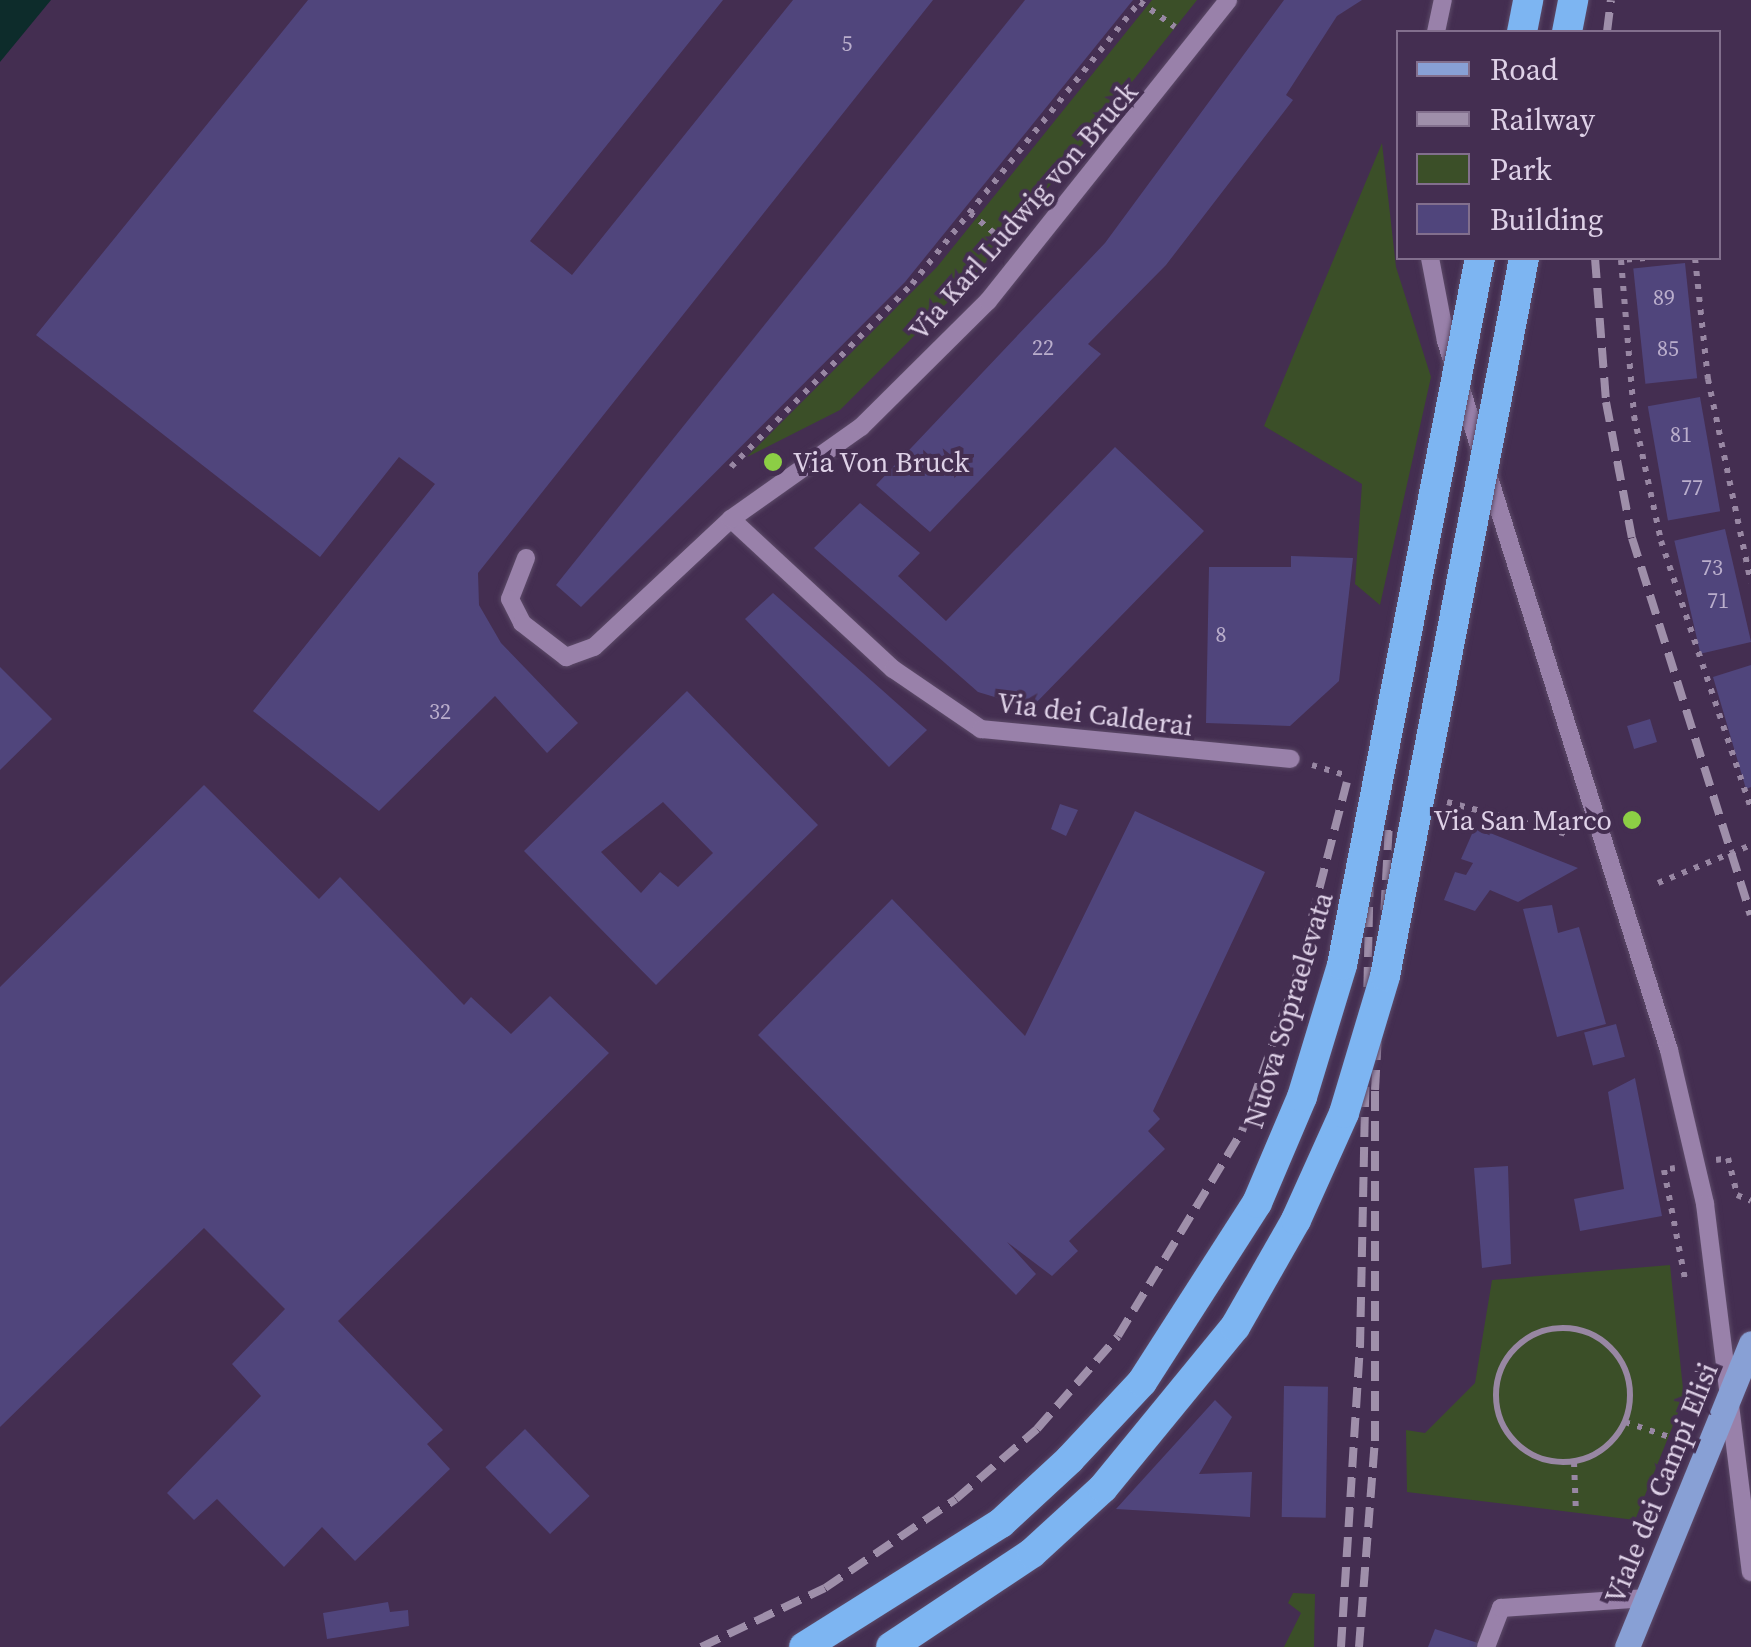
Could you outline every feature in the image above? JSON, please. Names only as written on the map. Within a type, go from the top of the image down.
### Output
[{"type":"highway","points":[[1522,30],[1528,0]]},
{"type":"highway","points":[[1567,30],[1573,0]]},
{"type":"highway","name":"Nuova Sopraelevata","points":[[804,1647],[987,1533],[1070,1459],[1142,1382],[1257,1203],[1342,966],[1480,260]]},
{"type":"highway","points":[[891,1647],[1032,1553],[1103,1488],[1235,1328],[1296,1220],[1344,1114],[1385,976],[1524,260]]},
{"type":"main road","name":"Viale dei Campi Elisi","points":[[1627,1647],[1751,1342]]},
{"type":"street","name":"Via Karl Ludwig von Bruck","points":[[526,558],[510,599],[522,623],[566,657],[594,647],[731,520],[861,427],[988,301],[1228,0]]},
{"type":"street","points":[[1436,30],[1443,0]]},
{"type":"street","points":[[1430,260],[1446,341],[1482,434],[1669,1050],[1705,1204],[1751,1572]]},
{"type":"street","name":"Via dei Calderai","points":[[731,520],[892,669],[982,729],[1291,759]]},
{"type":"street","points":[[1486,1647],[1501,1608],[1647,1598]]},
{"type":"path","points":[[731,467],[970,213],[1140,1],[1181,32]]},
{"type":"path","points":[[970,213],[1010,246]]},
{"type":"path","points":[[1621,260],[1634,416],[1661,541],[1751,808]]},
{"type":"path","points":[[1695,260],[1708,379],[1751,582]]},
{"type":"path","points":[[1658,883],[1751,844]]},
{"type":"path","points":[[1728,1158],[1737,1195],[1751,1201]]},
{"type":"path","points":[[1664,1170],[1690,1304]]},
{"type":"path","points":[[1563,1326],[1605,1341],[1629,1378],[1625,1422],[1613,1441],[1574,1462],[1531,1454],[1501,1422],[1498,1378],[1522,1341],[1563,1326]]},
{"type":"path","points":[[1692,1417],[1698,1356]]},
{"type":"path","points":[[1625,1422],[1685,1446],[1689,1430]]},
{"type":"path","points":[[1574,1462],[1576,1513]]},
{"type":"green space","points":[[1152,0],[1197,0],[994,256],[840,410],[747,457],[937,267]]},
{"type":"green space","points":[[1382,143],[1396,267],[1431,377],[1380,605],[1355,584],[1362,484],[1264,426]]},
{"type":"green space","points":[[1670,1265],[1684,1398],[1635,1520],[1407,1492],[1406,1430],[1425,1433],[1475,1383],[1492,1280]]},
{"type":"green space","points":[[1293,1593],[1315,1594],[1314,1647],[1284,1647],[1301,1613],[1288,1603]]},
{"type":"shaded area","points":[[0,0],[51,0],[0,62]]},
{"type":"building","points":[[308,0],[723,0],[530,241],[572,275],[793,0],[933,0],[478,573],[479,605],[501,643],[578,723],[547,753],[495,696],[379,811],[253,711],[435,484],[399,457],[320,557],[36,335]]},
{"type":"building","points":[[1025,0],[1133,0],[905,282],[581,607],[556,585]]},
{"type":"building","points":[[1284,0],[1362,0],[1337,16],[1286,95],[1293,100],[1166,265],[1088,344],[1101,354],[930,532],[876,485],[1105,243]]},
{"type":"building","points":[[1685,263],[1697,378],[1645,384],[1633,268]]},
{"type":"building","points":[[1700,397],[1720,511],[1668,520],[1648,406]]},
{"type":"building","points":[[1115,447],[1204,531],[1031,708],[978,692],[814,548],[860,503],[920,553],[898,576],[946,621]]},
{"type":"building","points":[[1725,529],[1751,642],[1700,654],[1674,541]]},
{"type":"building","points":[[1291,556],[1353,558],[1339,681],[1290,726],[1206,723],[1209,567],[1291,567]]},
{"type":"building","points":[[773,593],[927,730],[889,767],[745,619]]},
{"type":"building","points":[[1751,665],[1751,787],[1746,789],[1713,677]]},
{"type":"building","points":[[0,667],[52,719],[0,770]]},
{"type":"building","points":[[687,691],[818,825],[656,985],[524,851]],"holes":[[[663,802],[713,853],[678,887],[660,872],[641,893],[601,852]]]},
{"type":"building","points":[[1650,719],[1657,742],[1634,749],[1627,726]]},
{"type":"building","points":[[204,785],[319,899],[340,877],[464,1005],[471,997],[511,1034],[550,996],[609,1053],[338,1321],[443,1430],[427,1444],[450,1469],[355,1561],[322,1527],[284,1567],[217,1499],[194,1520],[167,1493],[261,1396],[232,1364],[285,1309],[204,1228],[0,1427],[0,987]]},
{"type":"building","points":[[1060,804],[1078,810],[1066,836],[1051,829]]},
{"type":"building","points":[[1135,811],[1265,872],[1153,1111],[1160,1119],[1148,1131],[1165,1149],[1069,1241],[1078,1251],[1052,1276],[1007,1242],[1036,1274],[1016,1295],[758,1035],[892,899],[1025,1036]]},
{"type":"building","points":[[1475,827],[1578,868],[1518,902],[1490,890],[1475,911],[1444,900],[1455,872],[1466,875],[1473,863],[1461,859]]},
{"type":"building","points":[[1552,905],[1558,933],[1579,927],[1606,1024],[1557,1037],[1523,909]]},
{"type":"building","points":[[1616,1024],[1625,1057],[1593,1065],[1584,1033]]},
{"type":"building","points":[[1635,1078],[1662,1216],[1580,1231],[1574,1199],[1624,1189],[1608,1092]]},
{"type":"building","points":[[1508,1166],[1511,1264],[1482,1268],[1474,1168]]},
{"type":"building","points":[[1284,1386],[1328,1387],[1326,1518],[1282,1517]]},
{"type":"building","points":[[1215,1400],[1232,1417],[1199,1474],[1252,1472],[1250,1517],[1116,1509]]},
{"type":"building","points":[[525,1429],[590,1496],[550,1534],[485,1467]]},
{"type":"building","points":[[388,1602],[390,1612],[408,1610],[409,1626],[327,1639],[323,1613]]},
{"type":"building","points":[[1435,1629],[1487,1646],[1487,1647],[1428,1647]]},
{"type":"railway","points":[[1607,30],[1611,0]]},
{"type":"railway","points":[[1595,260],[1606,402],[1632,538],[1751,915]]},
{"type":"railway","points":[[701,1647],[825,1588],[956,1499],[1037,1429],[1118,1336],[1242,1131],[1297,975],[1347,782]]},
{"type":"railway","points":[[1341,1647],[1360,1347],[1371,811]]},
{"type":"railway","points":[[1359,1647],[1375,1441],[1375,1090],[1389,826]]},
{"type":"place","name":"Via Von Bruck","points":[[773,462]]},
{"type":"place","name":"Via San Marco","points":[[1632,820]]}]
